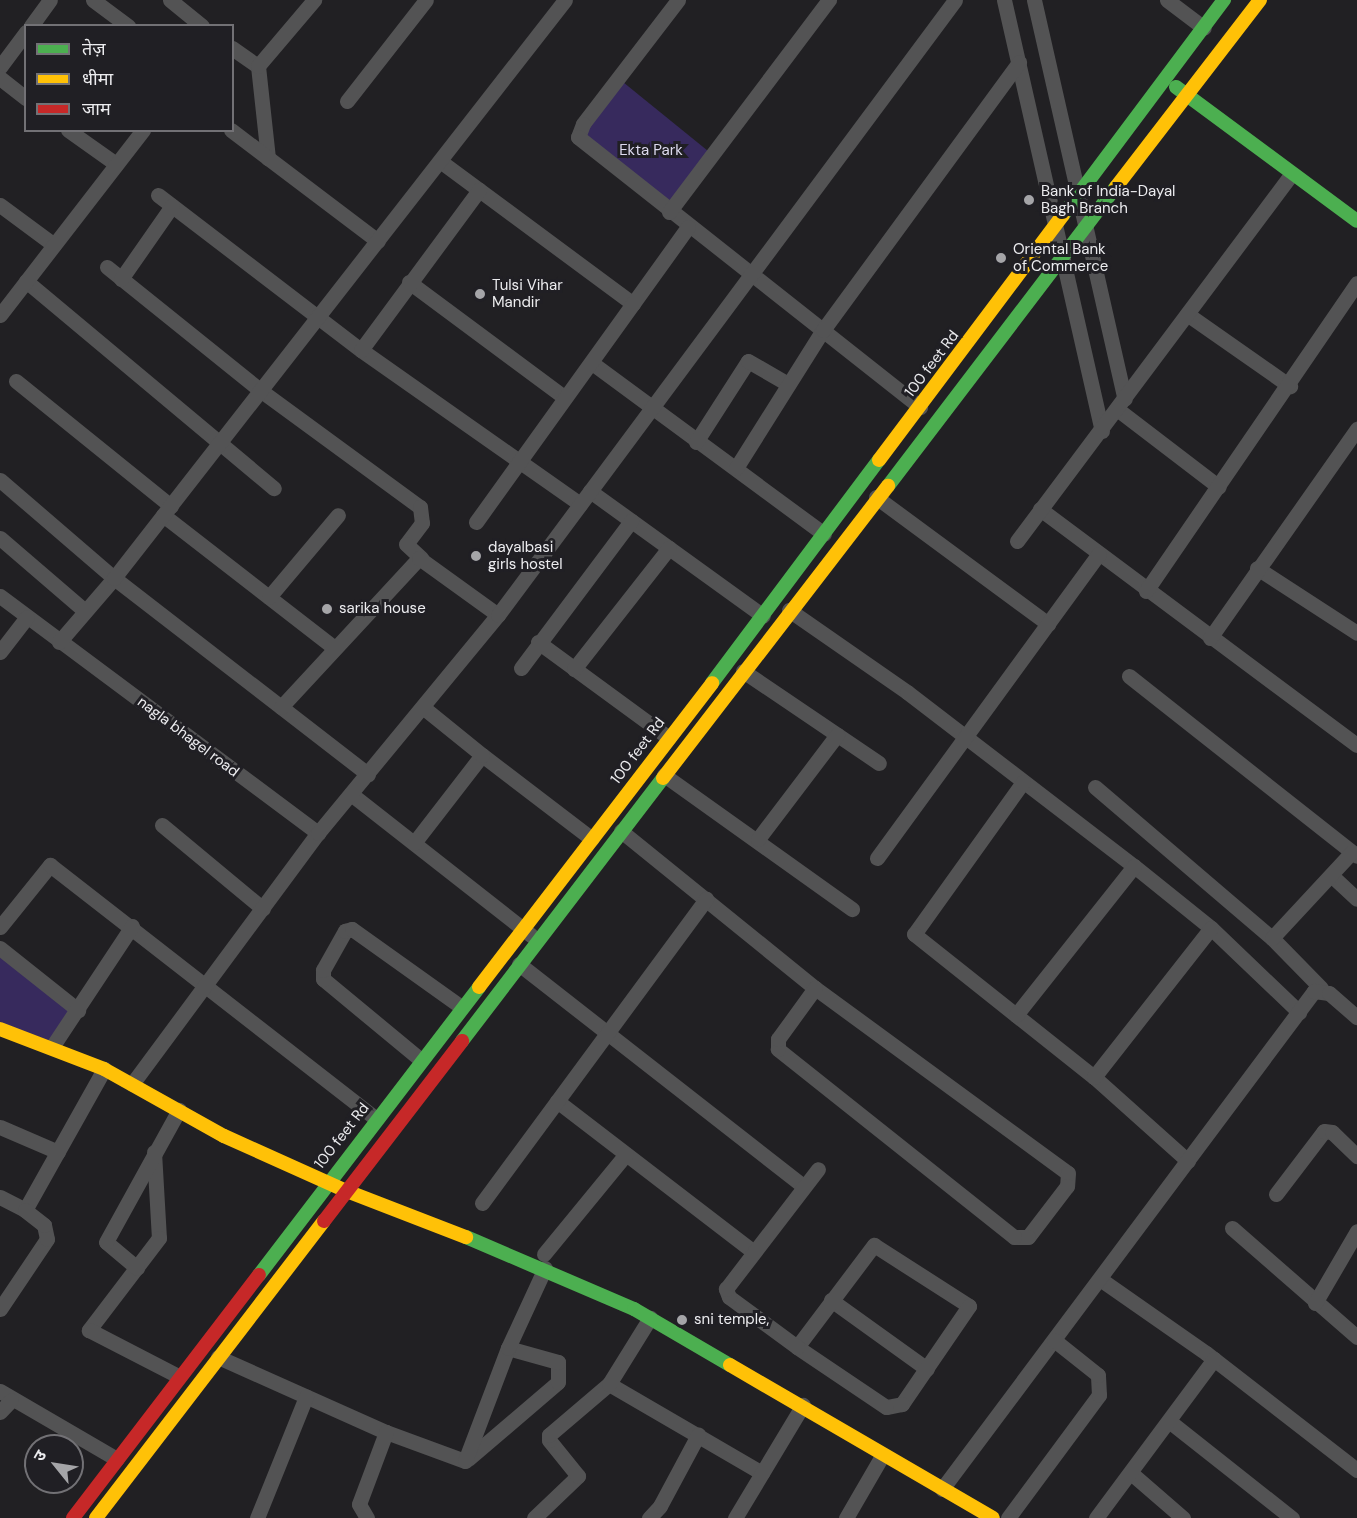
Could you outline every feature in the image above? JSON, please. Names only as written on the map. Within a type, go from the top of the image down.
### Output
[{"type":"main road","name":"100 feet Rd","points":[[73,1518],[178,1376],[460,1006],[523,928],[763,616],[1058,225],[1224,0]]},
{"type":"main road","points":[[96,1518],[344,1190],[1260,0]]},
{"type":"main road","points":[[1166,80],[1291,175],[1357,221]]},
{"type":"main road","points":[[0,1029],[52,1047],[104,1069],[179,1110],[344,1190],[544,1261],[651,1318],[803,1405],[882,1456],[993,1518]]},
{"type":"street","points":[[32,24],[50,0]]},
{"type":"street","points":[[93,0],[125,24]]},
{"type":"street","points":[[170,0],[200,24]]},
{"type":"street","points":[[267,158],[258,66],[314,0]]},
{"type":"street","points":[[347,101],[426,0]]},
{"type":"street","points":[[59,642],[114,578],[220,444],[565,0]]},
{"type":"street","points":[[678,0],[582,124],[578,137],[669,212],[920,407]]},
{"type":"street","points":[[669,212],[828,0]]},
{"type":"street","points":[[132,1084],[318,833],[424,708],[498,615],[749,273],[955,0]]},
{"type":"street","points":[[1004,0],[1058,225],[1102,430]]},
{"type":"street","points":[[1034,0],[1121,404],[1219,487]]},
{"type":"street","points":[[1167,0],[1204,28]]},
{"type":"street","points":[[0,67],[24,35]]},
{"type":"street","points":[[234,49],[258,66]]},
{"type":"street","points":[[736,468],[823,330],[1019,62]]},
{"type":"street","points":[[0,78],[24,96]]},
{"type":"street","points":[[71,132],[116,164]]},
{"type":"street","points":[[1,313],[141,132]]},
{"type":"street","points":[[234,132],[378,242]]},
{"type":"street","points":[[440,161],[633,304]]},
{"type":"street","points":[[1017,541],[1291,175]]},
{"type":"street","points":[[361,350],[478,190]]},
{"type":"street","points":[[158,195],[361,350],[521,460],[580,504]]},
{"type":"street","points":[[0,206],[54,245]]},
{"type":"street","points":[[121,279],[172,206]]},
{"type":"street","points":[[476,522],[688,227]]},
{"type":"street","points":[[107,267],[260,390],[420,507],[422,523],[406,544],[421,558],[498,615]]},
{"type":"street","points":[[26,281],[274,488]]},
{"type":"street","points":[[409,282],[564,397]]},
{"type":"street","points":[[1146,591],[1290,386],[1357,283]]},
{"type":"street","points":[[1188,314],[1290,386]]},
{"type":"street","points":[[696,442],[748,362],[788,384]]},
{"type":"street","points":[[592,363],[649,408],[736,468],[824,534]]},
{"type":"street","points":[[16,381],[269,597],[333,647]]},
{"type":"street","points":[[1210,639],[1257,568],[1357,429]]},
{"type":"street","points":[[0,480],[114,578],[368,774]]},
{"type":"street","points":[[590,491],[763,616]]},
{"type":"street","points":[[876,497],[1048,624]]},
{"type":"street","points":[[1040,509],[1210,639],[1357,746]]},
{"type":"street","points":[[269,597],[338,515]]},
{"type":"street","points":[[520,668],[631,520]]},
{"type":"street","points":[[0,538],[85,610]]},
{"type":"street","points":[[574,669],[669,548]]},
{"type":"street","points":[[877,858],[1099,554]]},
{"type":"street","points":[[281,707],[333,647],[421,558]]},
{"type":"street","points":[[1257,568],[1357,633]]},
{"type":"street","name":"nagla bhagel road","points":[[0,597],[318,833]]},
{"type":"street","points":[[789,610],[965,737],[1134,866],[1211,928],[1299,1012]]},
{"type":"street","points":[[0,652],[27,617]]},
{"type":"street","points":[[538,642],[669,738]]},
{"type":"street","points":[[743,671],[879,763]]},
{"type":"street","points":[[1129,676],[1354,854],[1272,938]]},
{"type":"street","points":[[424,708],[592,839]]},
{"type":"street","points":[[758,839],[837,735]]},
{"type":"street","points":[[414,843],[482,755]]},
{"type":"street","points":[[664,774],[758,839],[852,909]]},
{"type":"street","points":[[1023,782],[914,934],[1094,1077],[1188,1161]]},
{"type":"street","points":[[1095,787],[1272,938],[1321,988],[1357,1017]]},
{"type":"street","points":[[351,794],[537,940]]},
{"type":"street","points":[[162,825],[263,909]]},
{"type":"street","points":[[621,831],[815,988],[1068,1173],[1067,1186],[1028,1237],[1014,1237],[778,1049],[778,1039],[815,988]]},
{"type":"street","points":[[0,927],[48,865],[207,983],[376,1119]]},
{"type":"street","points":[[1016,1015],[1134,866]]},
{"type":"street","points":[[1331,875],[1357,898]]},
{"type":"street","points":[[482,1203],[706,899]]},
{"type":"street","points":[[52,1047],[132,926]]},
{"type":"street","points":[[1094,1077],[1211,928]]},
{"type":"street","points":[[421,1060],[323,979],[322,970],[345,931],[352,929],[460,1006]]},
{"type":"street","points":[[0,948],[78,1010]]},
{"type":"street","points":[[519,964],[803,1186]]},
{"type":"street","points":[[942,1489],[1299,1012],[1321,988]]},
{"type":"street","points":[[25,1210],[104,1069]]},
{"type":"street","points":[[557,1101],[754,1252]]},
{"type":"street","points":[[137,1268],[105,1245],[179,1110]]},
{"type":"street","points":[[0,1127],[58,1152]]},
{"type":"street","points":[[1276,1194],[1324,1131],[1332,1132],[1357,1156]]},
{"type":"street","points":[[154,1152],[161,1228],[159,1238],[89,1330],[178,1376]]},
{"type":"street","points":[[465,1461],[544,1261],[626,1154]]},
{"type":"street","points":[[797,1347],[874,1245],[967,1302],[967,1313],[902,1404],[886,1407],[797,1347],[726,1293],[754,1252],[818,1169]]},
{"type":"street","points":[[0,1197],[25,1210],[44,1226],[47,1239],[7,1285],[0,1309]]},
{"type":"street","points":[[1233,1228],[1315,1303],[1357,1337]]},
{"type":"street","points":[[1315,1303],[1357,1231]]},
{"type":"street","points":[[1100,1279],[1214,1359],[1357,1470]]},
{"type":"street","points":[[831,1300],[927,1369]]},
{"type":"street","points":[[534,1518],[578,1476],[549,1440],[549,1435],[609,1384],[651,1318]]},
{"type":"street","points":[[1008,1518],[1099,1395],[1098,1375],[1054,1340]]},
{"type":"street","points":[[465,1461],[558,1382],[558,1362],[508,1348]]},
{"type":"street","points":[[218,1357],[386,1432],[465,1461]]},
{"type":"street","points":[[1096,1518],[1214,1359]]},
{"type":"street","points":[[609,1384],[762,1473]]},
{"type":"street","points":[[0,1412],[6,1395],[117,1459]]},
{"type":"street","points":[[257,1518],[306,1396]]},
{"type":"street","points":[[735,1518],[803,1405]]},
{"type":"street","points":[[1169,1421],[1292,1518]]},
{"type":"street","points":[[368,1518],[358,1504],[386,1432]]},
{"type":"street","points":[[649,1518],[660,1506],[698,1435]]},
{"type":"street","points":[[846,1518],[882,1456]]},
{"type":"street","points":[[1131,1473],[1183,1518]]},
{"type":"green space","name":"Ekta Park","points":[[618,78],[712,154],[667,209],[573,133]]},
{"type":"green space","points":[[0,948],[78,1010],[52,1047],[0,1029]]},
{"type":"traffic: fast","points":[[1063,215],[1224,0]]},
{"type":"traffic: fast","points":[[1176,87],[1357,221]]},
{"type":"traffic: fast","points":[[888,486],[1116,187]]},
{"type":"traffic: fast","points":[[712,683],[879,460]]},
{"type":"traffic: fast","points":[[462,1041],[663,778]]},
{"type":"traffic: fast","points":[[259,1275],[479,987]]},
{"type":"traffic: fast","points":[[466,1237],[634,1309],[730,1365]]},
{"type":"traffic: slow","points":[[1116,187],[1260,0]]},
{"type":"traffic: slow","points":[[879,460],[1063,215]]},
{"type":"traffic: slow","points":[[663,778],[888,486]]},
{"type":"traffic: slow","points":[[479,987],[712,683]]},
{"type":"traffic: slow","points":[[0,1029],[104,1069],[224,1136],[344,1190],[466,1237]]},
{"type":"traffic: slow","points":[[96,1518],[324,1221]]},
{"type":"traffic: slow","points":[[730,1365],[993,1518]]},
{"type":"traffic: jam","points":[[324,1221],[462,1041]]},
{"type":"traffic: jam","points":[[73,1518],[259,1275]]},
{"type":"place","name":"Bank of India-Dayal Bagh Branch","points":[[1029,200]]},
{"type":"place","name":"Oriental Bank of Commerce","points":[[1001,258]]},
{"type":"place","name":"Tulsi Vihar Mandir","points":[[480,294]]},
{"type":"place","name":"dayalbasi girls hostel","points":[[476,556]]},
{"type":"place","name":"sarika house","points":[[327,609]]},
{"type":"place","name":"sni temple,","points":[[682,1320]]}]
